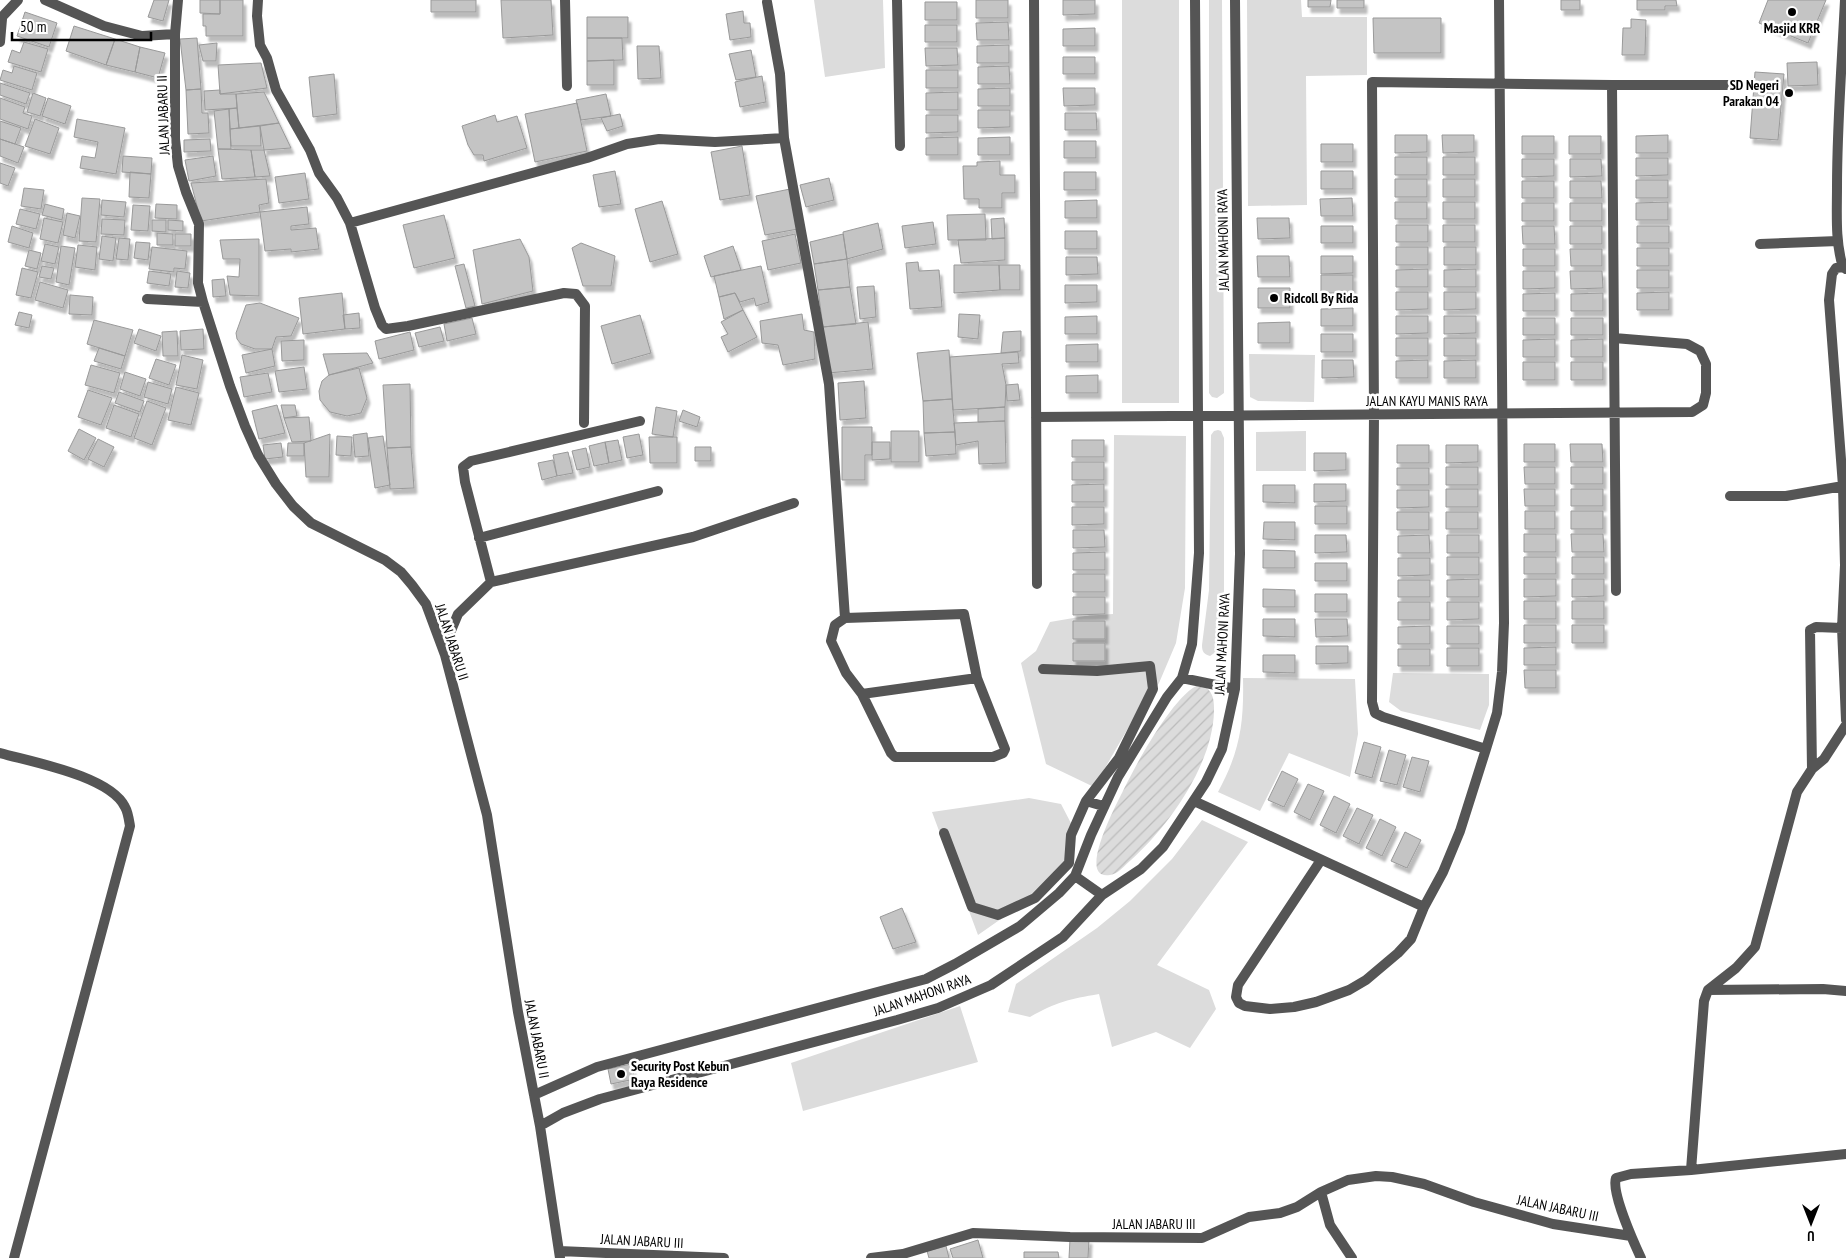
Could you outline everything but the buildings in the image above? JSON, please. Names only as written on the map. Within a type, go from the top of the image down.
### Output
[{"type":"street","points":[[0,42],[1,19],[18,0]]},
{"type":"street","points":[[45,0],[104,26],[142,36],[175,34]]},
{"type":"street","name":"JALAN JABARU II","points":[[178,0],[175,34],[175,139],[178,166],[199,224],[198,283],[224,368],[245,426],[258,455],[276,484],[293,506],[310,523],[385,560],[401,572],[426,604],[445,655],[488,815],[518,1012],[540,1126],[560,1254]]},
{"type":"street","points":[[258,0],[257,16],[260,45],[267,58],[276,90],[310,150],[319,173],[337,198],[350,223],[375,308],[382,325],[386,329],[408,326],[564,293],[576,294],[585,306],[584,423]]},
{"type":"street","points":[[565,0],[567,86]]},
{"type":"street","points":[[897,0],[900,146]]},
{"type":"street","points":[[1034,0],[1037,584]]},
{"type":"street","name":"JALAN MAHONI RAYA","points":[[534,1095],[597,1067],[926,979],[1020,926],[1075,876],[1103,806],[1139,740],[1182,678],[1192,644],[1199,554],[1195,0]]},
{"type":"street","name":"JALAN MAHONI RAYA","points":[[540,1126],[571,1109],[600,1099],[897,1020],[969,996],[991,985],[1063,937],[1102,895],[1141,869],[1163,847],[1206,782],[1222,749],[1235,690],[1240,554],[1235,0]]},
{"type":"street","points":[[1321,860],[1238,985],[1236,997],[1239,1003],[1245,1006],[1270,1009],[1294,1007],[1316,1002],[1348,990],[1382,968],[1411,939],[1460,831],[1496,713],[1502,672],[1504,623],[1499,0]]},
{"type":"street","points":[[1845,0],[1838,241],[1844,268],[1836,268],[1832,274],[1829,300],[1843,486],[1845,566],[1842,628],[1846,720]]},
{"type":"street","points":[[767,2],[780,74],[784,138],[829,384],[845,618]]},
{"type":"street","points":[[1486,749],[1383,718],[1375,712],[1372,702],[1374,414],[1372,82],[1500,85],[1738,85]]},
{"type":"street","points":[[1612,85],[1616,591]]},
{"type":"street","points":[[350,223],[587,158],[627,144],[659,139],[714,142],[784,138]]},
{"type":"street","points":[[1760,244],[1838,241]]},
{"type":"street","points":[[147,299],[203,302]]},
{"type":"street","name":"JALAN KAYU MANIS RAYA","points":[[1036,418],[1374,414],[1614,414],[1692,412],[1703,405],[1706,393],[1706,364],[1700,351],[1687,344],[1614,338]]},
{"type":"street","points":[[490,582],[463,467],[471,460],[640,421]]},
{"type":"street","points":[[1730,496],[1786,496],[1843,486]]},
{"type":"street","points":[[479,538],[658,491]]},
{"type":"street","points":[[445,655],[450,633],[458,614],[490,582],[693,537],[794,503]]},
{"type":"street","points":[[964,614],[977,678],[1005,748],[1003,754],[993,758],[895,757],[862,694],[846,672],[831,640],[835,625],[845,618],[964,614]]},
{"type":"street","points":[[1812,769],[1810,630],[1816,627],[1842,628]]},
{"type":"street","points":[[944,833],[972,907],[998,915],[1035,898],[1069,863],[1071,835],[1086,801],[1119,758],[1153,689],[1150,666],[1097,671],[1043,670]]},
{"type":"street","points":[[862,694],[977,678]]},
{"type":"street","points":[[1182,678],[1235,690]]},
{"type":"street","points":[[1691,1170],[1704,1001],[1708,990],[1736,968],[1755,947],[1797,792],[1812,769],[1824,759],[1846,725]]},
{"type":"street","points":[[0,753],[92,779],[112,792],[125,806],[130,826],[14,1258]]},
{"type":"street","points":[[1086,801],[1103,806]]},
{"type":"street","points":[[1194,801],[1424,907]]},
{"type":"street","points":[[1075,876],[1102,895]]},
{"type":"street","points":[[1708,990],[1823,989],[1846,991]]},
{"type":"street","points":[[1641,1258],[1631,1236],[1615,1188],[1616,1178],[1631,1174],[1691,1170],[1846,1154]]},
{"type":"street","name":"JALAN JABARU III","points":[[870,1258],[903,1254],[973,1233],[1070,1237],[1202,1238],[1249,1217],[1280,1213],[1322,1192],[1356,1178],[1392,1177],[1424,1184],[1474,1202],[1553,1224],[1631,1236]]},
{"type":"street","points":[[1322,1192],[1330,1225],[1352,1258]]},
{"type":"street","name":"JALAN JABARU III","points":[[560,1254],[724,1258]]},
{"type":"shaded area","points":[[814,0],[883,0],[885,68],[825,77]]},
{"type":"shaded area","points":[[1122,0],[1179,0],[1179,403],[1122,403]]},
{"type":"shaded area","points":[[1209,0],[1222,0],[1224,393],[1217,398],[1212,397],[1209,393]]},
{"type":"shaded area","points":[[1247,0],[1301,0],[1302,17],[1367,17],[1367,75],[1306,76],[1307,205],[1248,206]]},
{"type":"shaded area","points":[[1249,354],[1315,355],[1314,402],[1258,401],[1250,397]]},
{"type":"shaded area","points":[[1214,431],[1221,431],[1224,438],[1224,591],[1217,651],[1210,656],[1204,652],[1202,645],[1209,590],[1211,435]]},
{"type":"shaded area","points":[[1306,431],[1306,471],[1256,471],[1256,432]]},
{"type":"shaded area","points":[[1114,435],[1186,436],[1185,588],[1176,643],[1159,683],[1131,723],[1094,787],[1046,764],[1021,663],[1036,651],[1050,622],[1085,616],[1113,614]]},
{"type":"shaded area","points":[[1393,673],[1489,674],[1489,705],[1480,730],[1401,711],[1389,702]]},
{"type":"shaded area","points":[[1243,678],[1355,679],[1358,734],[1350,777],[1289,753],[1260,811],[1218,792],[1236,750],[1239,737],[1243,709]]},
{"type":"shaded area","points":[[1196,686],[1206,687],[1211,692],[1214,708],[1212,731],[1206,752],[1197,772],[1174,812],[1145,846],[1116,873],[1110,875],[1100,874],[1097,866],[1097,854],[1107,824],[1129,779],[1165,718],[1186,693]]},
{"type":"shaded area","points":[[1029,798],[1061,804],[1074,829],[1065,865],[1031,898],[978,935],[932,812]]},
{"type":"shaded area","points":[[1202,820],[1248,842],[1157,965],[1209,990],[1216,1009],[1190,1048],[1156,1032],[1112,1047],[1099,994],[1063,1002],[1030,1017],[1008,1012],[1016,984],[1097,928],[1130,901],[1172,859]]},
{"type":"shaded area","points":[[960,1006],[978,1062],[803,1111],[791,1063]]},
{"type":"place","name":"Masjid KRR","points":[[1792,12]]},
{"type":"place","name":"SD Negeri Parakan 04","points":[[1789,93]]},
{"type":"place","name":"Ridcoll By Rida","points":[[1274,298]]},
{"type":"place","name":"Security Post Kebun Raya Residence","points":[[621,1074]]}]
